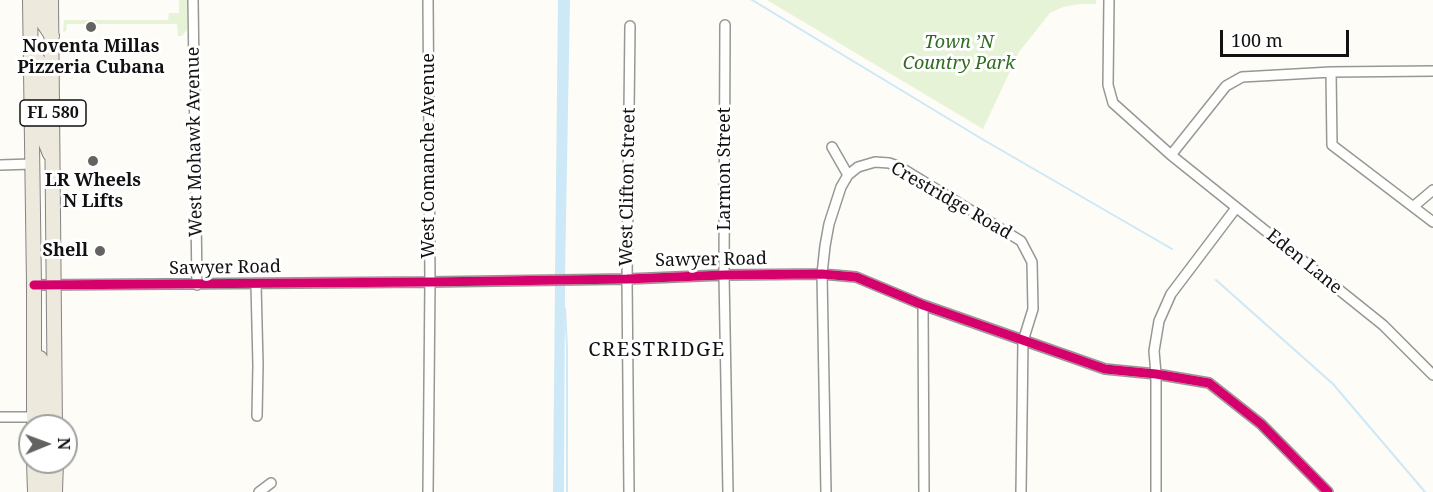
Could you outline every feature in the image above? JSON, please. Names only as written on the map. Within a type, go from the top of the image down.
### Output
[{"type":"main road","name":"FL 580","points":[[30,0],[35,414]]},
{"type":"main road","points":[[40,0],[40,18],[52,36]]},
{"type":"main road","name":"FL 580","points":[[51,0],[55,414]]},
{"type":"main road","points":[[31,49],[40,64],[42,134],[54,162]]},
{"type":"main road","points":[[34,346],[43,363],[44,414]]},
{"type":"main road","points":[[34,474],[35,492]]},
{"type":"main road","points":[[45,474],[46,492]]},
{"type":"main road","points":[[55,492],[56,474]]},
{"type":"street","name":"West Mohawk Avenue","points":[[193,0],[197,285]]},
{"type":"street","name":"West Comanche Avenue","points":[[428,0],[430,282],[428,492]]},
{"type":"street","name":"Eden Lane","points":[[1109,0],[1108,85],[1113,103],[1171,155],[1383,325],[1433,375]]},
{"type":"street","name":"Larmon Street","points":[[725,25],[724,275],[728,492]]},
{"type":"street","name":"West Clifton Street","points":[[628,492],[627,279],[630,26]]},
{"type":"street","points":[[1171,155],[1226,86],[1242,77],[1331,72],[1433,71]]},
{"type":"street","points":[[1331,72],[1332,145],[1433,222]]},
{"type":"street","points":[[826,492],[822,274],[829,224],[841,187],[848,175],[832,147]]},
{"type":"street","name":"Crestridge Road","points":[[848,175],[858,167],[874,162],[889,163],[900,167],[1021,241],[1032,262],[1033,286],[1033,309],[1023,341],[1021,492]]},
{"type":"street","points":[[0,165],[32,164]]},
{"type":"street","points":[[1414,206],[1433,190]]},
{"type":"street","points":[[1156,492],[1154,351],[1159,321],[1171,294],[1236,208]]},
{"type":"street","name":"Sawyer Road","points":[[34,285],[430,282],[822,274],[856,277],[922,305],[1105,369],[1156,374],[1209,383],[1261,424],[1328,492]]},
{"type":"street","points":[[256,284],[257,416]]},
{"type":"street","points":[[922,305],[924,492]]},
{"type":"street","points":[[0,417],[18,420]]},
{"type":"street","points":[[258,492],[271,483]]},
{"type":"green space","points":[[179,0],[187,0],[187,30],[182,36],[178,36],[177,24],[67,24],[66,31],[63,32],[64,20],[168,20],[169,13],[179,13]]},
{"type":"green space","name":"Town ’N Country Park","points":[[767,0],[1096,0],[1096,4],[1063,7],[1050,13],[1019,52],[983,129]]},
{"type":"water","points":[[558,0],[570,0],[565,275],[555,275]]},
{"type":"water","points":[[555,284],[565,284],[564,492],[553,492]]},
{"type":"waterway","points":[[752,0],[982,139],[1172,249]]},
{"type":"waterway","points":[[1216,280],[1333,384],[1425,492]]},
{"type":"waterway","points":[[565,309],[567,492]]},
{"type":"cycle path","points":[[34,285],[430,282],[822,274],[856,277],[923,305],[1105,369],[1156,374],[1209,383],[1261,424],[1328,492]]},
{"type":"place","name":"Noventa Millas Pizzeria Cubana","points":[[91,27]]},
{"type":"place","name":"LR Wheels N Lifts","points":[[93,161]]},
{"type":"place","name":"Shell","points":[[100,251]]},
{"type":"district","name":"CRESTRIDGE","points":[[657,350]]}]
